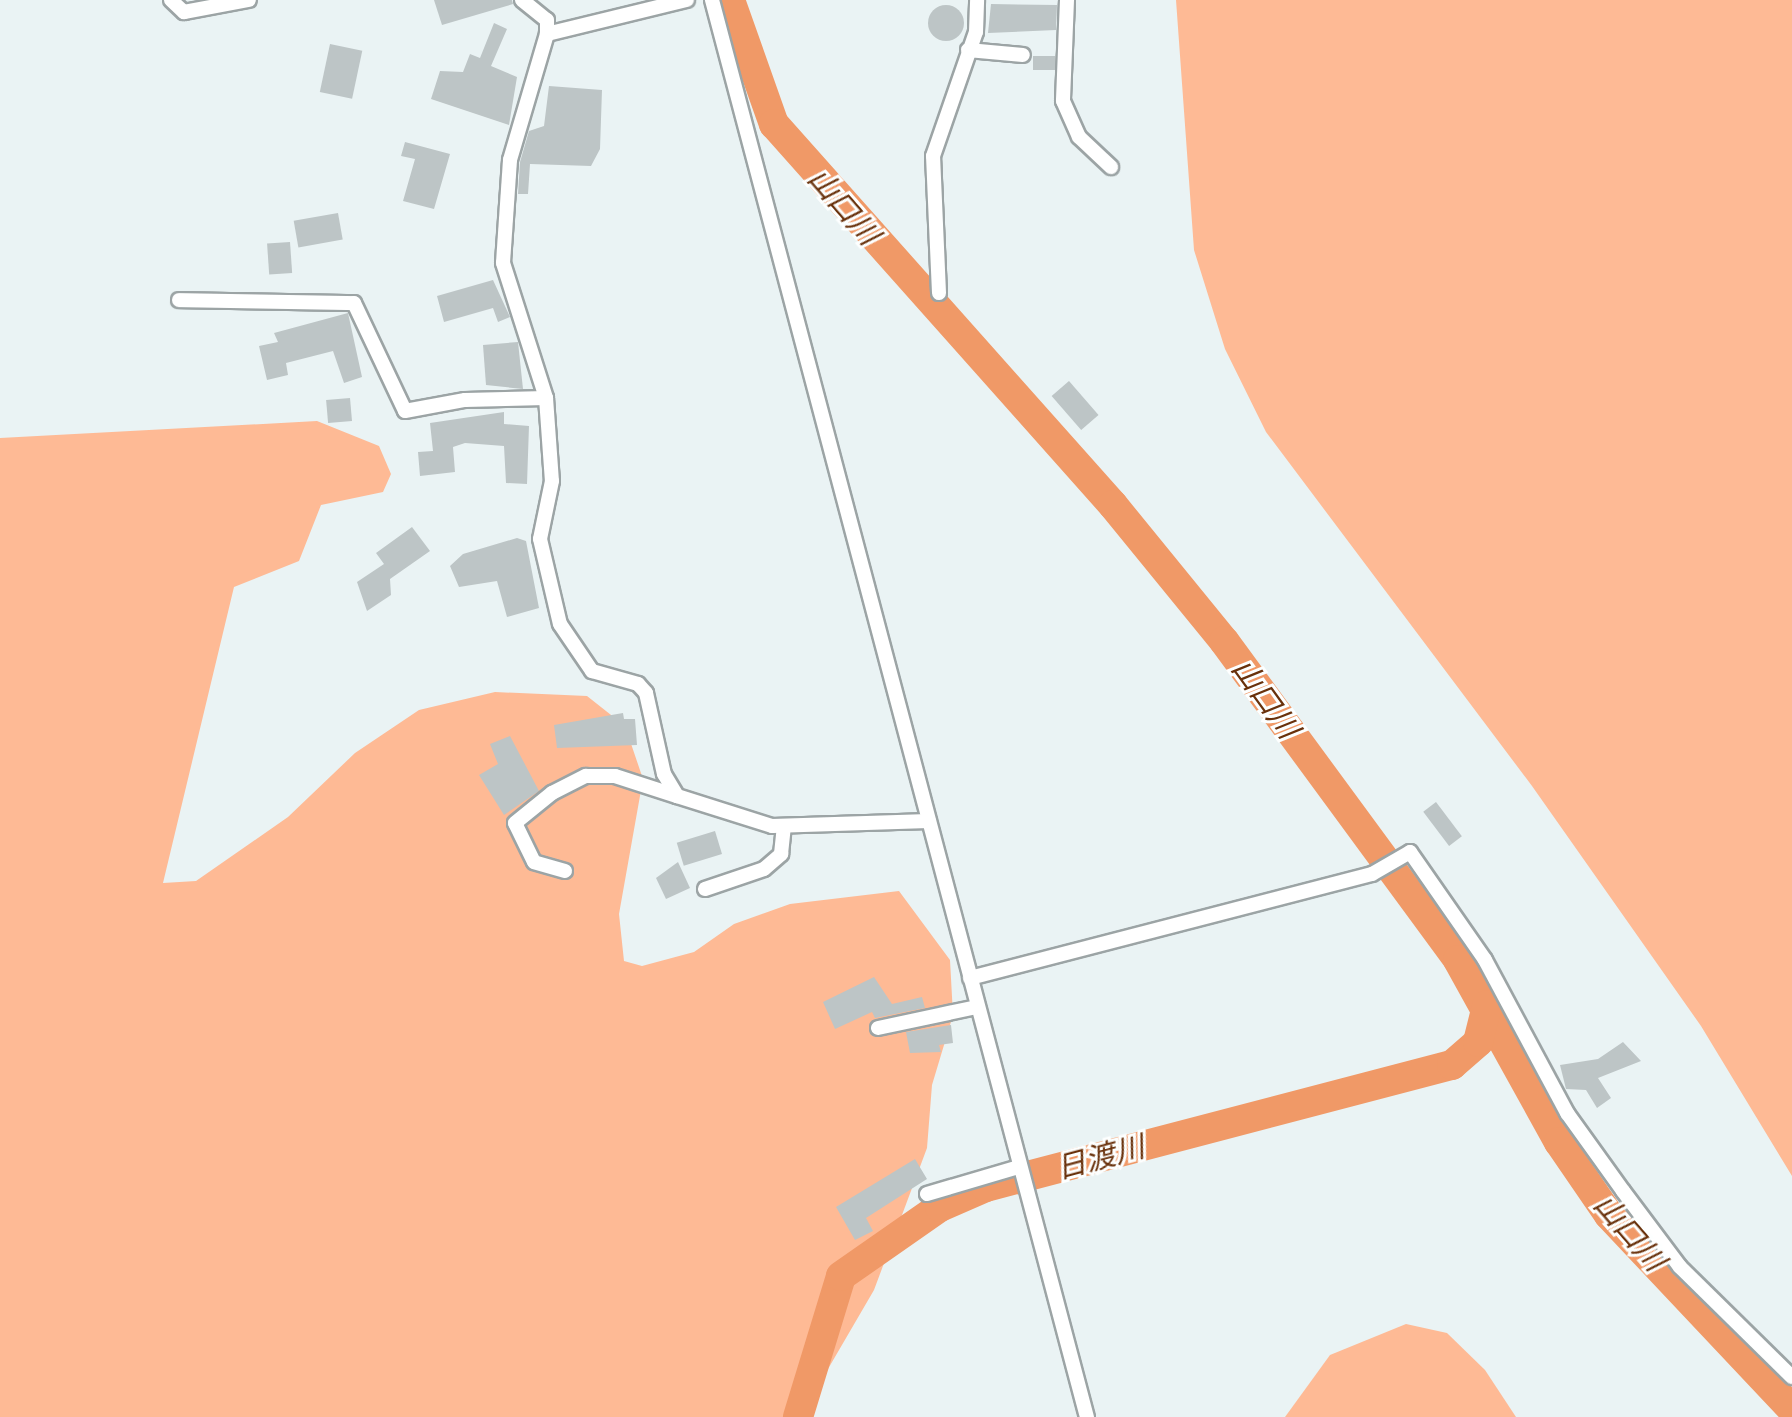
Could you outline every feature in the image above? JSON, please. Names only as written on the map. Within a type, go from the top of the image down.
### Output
[{"type":"street","points":[[171,0],[184,12],[249,0]]},
{"type":"street","points":[[522,0],[547,20],[547,34],[510,160],[503,263],[546,398],[552,481],[540,539],[560,624],[592,671],[638,684],[646,693],[664,774],[677,796]]},
{"type":"street","points":[[547,34],[687,0]]},
{"type":"street","points":[[712,0],[1087,1417]]},
{"type":"street","points":[[939,293],[933,156],[968,50],[977,0]]},
{"type":"street","points":[[1067,0],[1063,101],[1079,137],[1111,167]]},
{"type":"street","points":[[968,50],[1023,55]]},
{"type":"street","points":[[179,300],[354,303],[405,411],[465,400],[546,398]]},
{"type":"street","points":[[565,871],[534,862],[515,823],[552,793],[586,776],[615,776],[784,827],[929,821]]},
{"type":"street","points":[[705,889],[764,869],[781,854],[784,827]]},
{"type":"street","points":[[970,978],[1382,871],[1406,855],[1485,960],[1567,1113],[1623,1191],[1680,1267],[1792,1377]]},
{"type":"street","points":[[878,1028],[977,1007]]},
{"type":"street","points":[[927,1194],[1021,1175]]},
{"type":"shaded area","points":[[1176,0],[1792,0],[1792,1176],[1701,1026],[1532,786],[1266,432],[1225,349],[1194,250]]},
{"type":"shaded area","points":[[317,421],[379,446],[391,474],[383,492],[321,505],[299,561],[234,587],[163,883],[196,881],[288,817],[355,753],[419,710],[495,692],[587,696],[625,726],[643,779],[619,914],[624,961],[642,966],[694,952],[734,924],[790,904],[899,891],[950,960],[953,1015],[932,1085],[927,1148],[874,1290],[800,1417],[0,1417],[0,438]]},
{"type":"shaded area","points":[[1406,1324],[1447,1333],[1485,1370],[1516,1417],[1285,1417],[1330,1355]]},
{"type":"building","points":[[434,0],[512,0],[513,4],[442,25]]},
{"type":"building","points":[[991,4],[1057,5],[1056,30],[988,33]]},
{"type":"building","points":[[946,5],[959,10],[964,23],[959,36],[946,41],[933,36],[928,23],[933,10]]},
{"type":"building","points":[[494,23],[507,29],[491,66],[517,77],[509,125],[431,99],[440,71],[463,72],[470,54],[480,58]]},
{"type":"building","points":[[330,44],[362,51],[352,99],[320,92]]},
{"type":"building","points":[[1033,56],[1055,56],[1055,70],[1033,70]]},
{"type":"building","points":[[549,86],[602,90],[600,149],[591,166],[530,164],[528,194],[518,194],[520,162],[529,131],[544,126]]},
{"type":"building","points":[[405,142],[450,154],[434,209],[403,201],[415,159],[401,156]]},
{"type":"building","points":[[338,213],[343,240],[298,247],[294,221]]},
{"type":"building","points":[[290,242],[292,273],[269,275],[267,244]]},
{"type":"building","points":[[493,280],[510,317],[498,322],[493,308],[444,322],[437,296]]},
{"type":"building","points":[[348,313],[362,377],[344,383],[333,351],[286,363],[288,375],[267,380],[259,346],[278,342],[274,333]]},
{"type":"building","points":[[518,342],[523,389],[486,385],[483,345]]},
{"type":"building","points":[[1069,381],[1099,415],[1081,430],[1052,396]]},
{"type":"building","points":[[350,398],[352,421],[328,423],[326,400]]},
{"type":"building","points":[[504,412],[504,424],[529,426],[527,484],[506,483],[504,446],[465,443],[453,447],[455,472],[420,476],[418,452],[433,451],[430,423]]},
{"type":"building","points":[[412,527],[430,551],[390,579],[391,595],[367,611],[357,582],[384,564],[376,553]]},
{"type":"building","points":[[517,538],[526,541],[539,608],[507,617],[497,581],[459,587],[450,566],[463,554]]},
{"type":"building","points":[[623,713],[624,719],[635,719],[637,745],[557,748],[554,725]]},
{"type":"building","points":[[510,736],[539,791],[504,815],[479,775],[498,764],[490,744]]},
{"type":"building","points":[[1436,802],[1462,836],[1449,846],[1423,812]]},
{"type":"building","points":[[715,831],[722,854],[684,866],[677,843]]},
{"type":"building","points":[[678,862],[690,888],[666,899],[656,878]]},
{"type":"building","points":[[874,977],[892,1004],[922,997],[925,1008],[875,1018],[872,1012],[835,1029],[823,1002]]},
{"type":"building","points":[[951,1025],[953,1043],[939,1045],[941,1052],[910,1053],[906,1032]]},
{"type":"building","points":[[1623,1042],[1641,1061],[1598,1078],[1611,1098],[1597,1108],[1586,1090],[1566,1089],[1560,1065],[1598,1059]]},
{"type":"building","points":[[915,1159],[927,1179],[866,1218],[873,1231],[855,1240],[836,1207]]},
{"type":"waterway","name":"山口川","points":[[730,0],[774,124],[1113,505],[1224,641],[1458,960],[1559,1142],[1609,1215],[1792,1409]]},
{"type":"waterway","name":"日渡川","points":[[798,1417],[841,1276],[940,1207],[986,1187],[1452,1065],[1478,1042],[1487,1005]]}]
